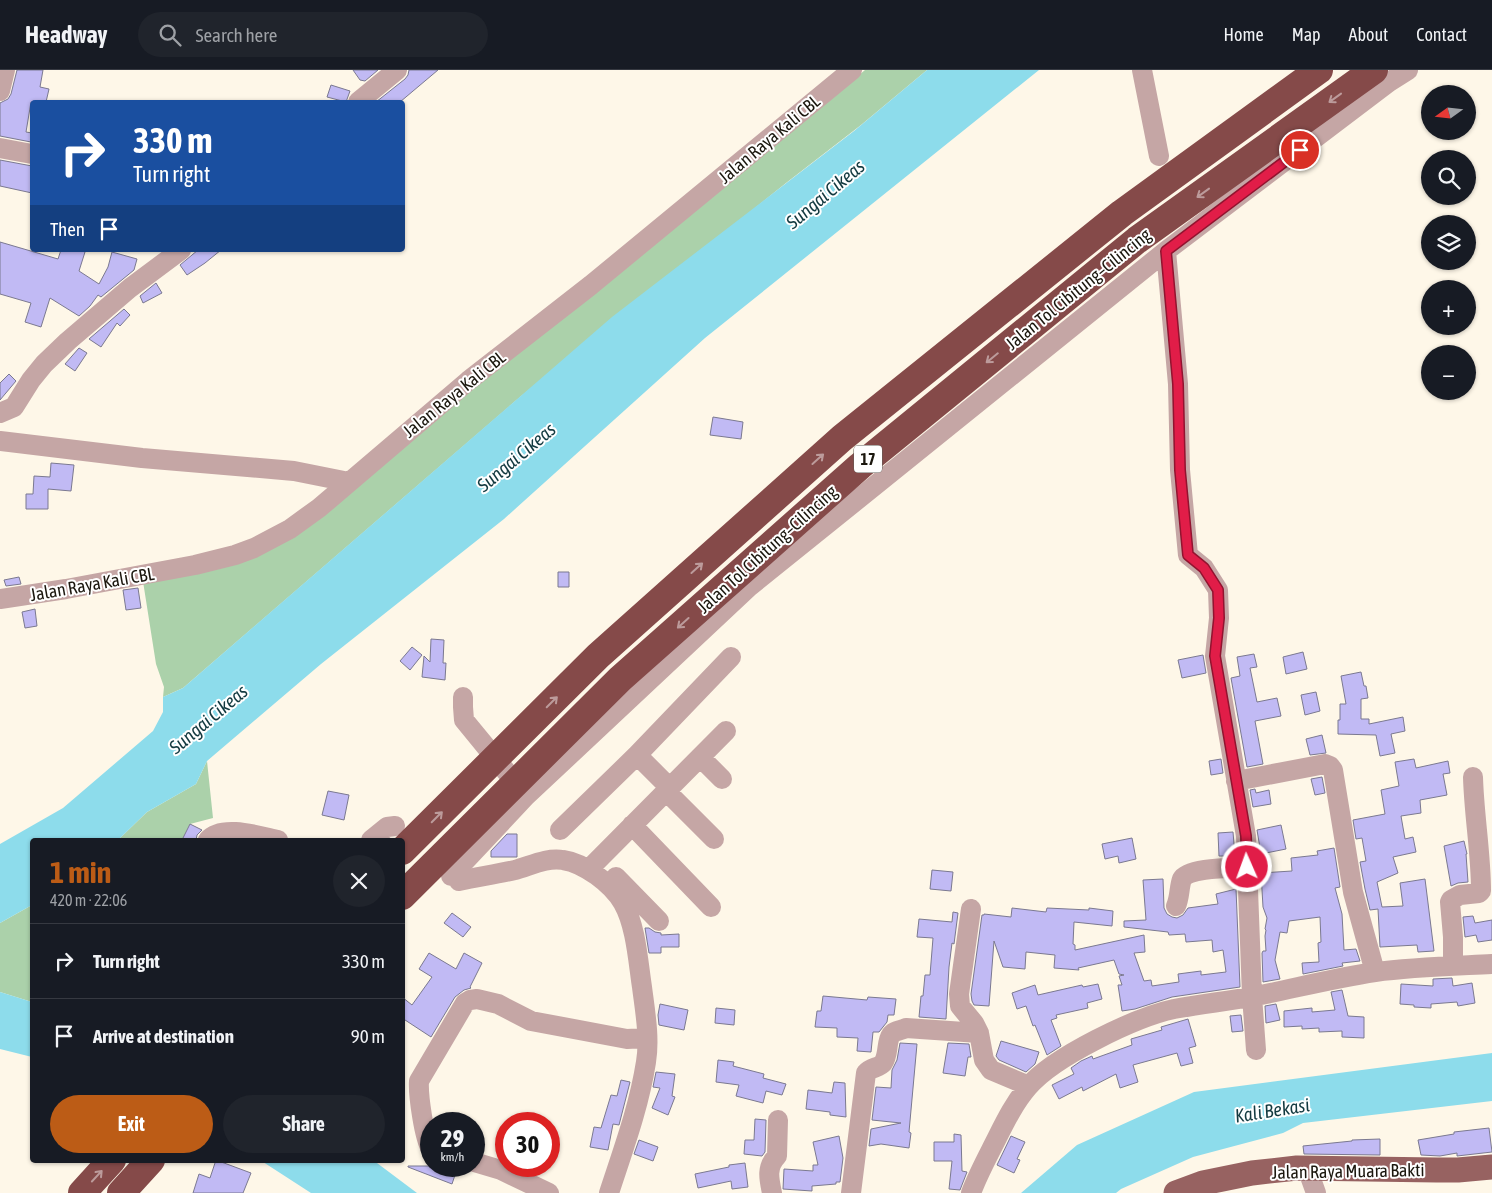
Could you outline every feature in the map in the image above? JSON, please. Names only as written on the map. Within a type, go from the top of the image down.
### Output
[{"type":"highway","name":"Jalan Tol Cibitung–Cilincing","points":[[399,838],[598,656],[842,438],[1122,213],[1319,70]]},
{"type":"highway","name":"Jalan Tol Cibitung–Cilincing","points":[[405,893],[620,680],[860,466],[1137,240],[1374,70]]},
{"type":"highway","points":[[82,1193],[109,1163]]},
{"type":"highway","points":[[121,1193],[148,1163]]},
{"type":"main road","name":"Jalan Raya Muara Bakti","points":[[1176,1193],[1206,1188],[1252,1173],[1296,1168],[1444,1170],[1492,1167]]},
{"type":"street","points":[[0,91],[5,70]]},
{"type":"street","points":[[360,100],[397,70]]},
{"type":"street","name":"Jalan Raya Kali CBL","points":[[0,600],[195,565],[244,553],[304,520],[468,381],[591,285],[852,70]]},
{"type":"street","points":[[1142,70],[1159,156]]},
{"type":"street","points":[[659,921],[594,864],[562,859],[552,860],[516,869],[455,878],[526,796],[749,587],[1166,251],[1389,82],[1408,70]]},
{"type":"street","points":[[0,148],[30,154]]},
{"type":"street","points":[[1166,251],[1178,384],[1180,470],[1188,555],[1204,568],[1218,590],[1219,618],[1215,656],[1246,836],[1256,1050]]},
{"type":"street","points":[[0,413],[14,407],[40,369],[68,341],[130,288],[178,252]]},
{"type":"street","points":[[0,441],[142,458],[294,471],[349,482]]},
{"type":"street","points":[[560,830],[638,755],[731,657]]},
{"type":"street","points":[[463,697],[464,720],[526,796]]},
{"type":"street","points":[[594,864],[726,731]]},
{"type":"street","points":[[638,755],[714,839]]},
{"type":"street","points":[[700,757],[722,779]]},
{"type":"street","points":[[1236,781],[1325,764],[1333,770],[1353,892],[1375,972]]},
{"type":"street","points":[[1453,966],[1454,937],[1450,902],[1454,897],[1479,893],[1481,891],[1473,777]]},
{"type":"street","points":[[632,825],[711,907]]},
{"type":"street","points":[[372,838],[386,827],[399,838]]},
{"type":"street","points":[[210,838],[213,835],[230,831],[267,838]]},
{"type":"street","points":[[594,864],[622,902],[628,914],[639,969],[647,1038],[647,1060],[642,1086],[609,1193]]},
{"type":"street","points":[[1176,906],[1179,900],[1182,878],[1186,874],[1212,869],[1247,867]]},
{"type":"street","points":[[971,909],[959,994],[960,1006],[974,1023],[984,1060],[991,1070],[1029,1086]]},
{"type":"street","points":[[972,1193],[980,1171],[1011,1111],[1029,1086],[1042,1074],[1078,1050],[1148,1017],[1174,1010],[1375,972],[1492,964]]},
{"type":"street","points":[[422,1112],[419,1081],[465,1003],[470,1000],[477,998],[498,1004],[538,1022],[626,1038],[647,1038]]},
{"type":"street","points":[[851,1193],[866,1073],[885,1061],[891,1035],[906,1028],[978,1033]]},
{"type":"street","points":[[772,1193],[769,1181],[769,1167],[777,1156],[778,1120]]},
{"type":"street","points":[[485,1165],[501,1170],[549,1193]]},
{"type":"street","points":[[1307,1168],[1316,1193]]},
{"type":"green space","points":[[865,70],[927,70],[861,125],[520,397],[183,688],[163,697],[164,687],[156,664],[142,575],[195,565],[304,520],[812,115]]},
{"type":"green space","points":[[207,761],[213,818],[190,824],[183,838],[120,838],[147,812],[196,784]]},
{"type":"green space","points":[[30,906],[30,1001],[0,992],[0,923]]},
{"type":"water","name":"Sungai Cikeas","points":[[927,70],[1039,70],[705,338],[504,519],[321,664],[207,761],[196,784],[147,812],[120,838],[30,838],[30,906],[0,923],[0,844],[63,808],[153,731],[163,712],[163,697],[183,688],[612,317],[854,131]]},
{"type":"water","points":[[0,992],[30,1001],[30,1056],[0,1049]]},
{"type":"water","name":"Kali Bekasi","points":[[1492,1053],[1492,1101],[1303,1123],[1283,1133],[1193,1157],[1121,1189],[1116,1193],[1021,1193],[1077,1145],[1194,1092]]},
{"type":"water","points":[[265,1163],[377,1163],[417,1193],[311,1193]]},
{"type":"building","points":[[17,70],[43,70],[40,87],[49,89],[46,100],[30,100],[26,132],[30,133],[30,142],[0,136],[0,103],[8,99]]},
{"type":"building","points":[[353,70],[378,70],[365,81],[360,80]]},
{"type":"building","points":[[409,70],[438,70],[402,100],[379,100],[405,79]]},
{"type":"building","points":[[331,85],[350,91],[347,100],[327,97]]},
{"type":"building","points":[[0,160],[30,166],[30,193],[0,186]]},
{"type":"building","points":[[0,242],[58,259],[60,252],[85,252],[79,271],[99,284],[108,267],[112,252],[137,259],[134,270],[101,297],[98,295],[79,316],[50,298],[41,327],[25,322],[31,303],[0,294]]},
{"type":"building","points":[[196,252],[219,252],[187,275],[180,265]]},
{"type":"building","points":[[156,283],[162,293],[143,303],[140,296]]},
{"type":"building","points":[[124,309],[130,315],[120,326],[117,323],[101,347],[89,339]]},
{"type":"building","points":[[79,348],[87,353],[75,371],[65,364]]},
{"type":"building","points":[[9,374],[16,381],[0,400],[0,383]]},
{"type":"building","points":[[713,417],[743,422],[741,439],[710,435]]},
{"type":"building","points":[[51,463],[74,465],[71,491],[48,489],[48,509],[26,509],[26,494],[33,494],[34,476],[50,477]]},
{"type":"building","points":[[558,572],[569,572],[569,587],[558,587]]},
{"type":"building","points":[[19,577],[21,584],[6,586],[4,580]]},
{"type":"building","points":[[138,588],[141,608],[126,610],[123,590]]},
{"type":"building","points":[[35,609],[37,626],[25,628],[22,612]]},
{"type":"building","points":[[431,639],[444,640],[443,663],[446,663],[445,680],[422,677],[424,656],[430,662]]},
{"type":"building","points":[[412,647],[422,655],[410,670],[400,661]]},
{"type":"building","points":[[1303,652],[1307,669],[1286,674],[1283,657]]},
{"type":"building","points":[[1254,654],[1257,667],[1250,668],[1257,702],[1277,698],[1281,716],[1255,721],[1263,764],[1247,767],[1231,678],[1240,676],[1237,657]]},
{"type":"building","points":[[1203,655],[1206,673],[1182,678],[1178,660]]},
{"type":"building","points":[[1361,672],[1368,698],[1361,699],[1361,719],[1369,719],[1369,724],[1403,717],[1405,731],[1391,734],[1395,753],[1380,756],[1376,735],[1338,734],[1340,704],[1346,704],[1341,676]]},
{"type":"building","points":[[1316,692],[1320,711],[1305,715],[1301,695]]},
{"type":"building","points":[[1322,735],[1326,753],[1310,755],[1306,739]]},
{"type":"building","points":[[1221,759],[1223,773],[1211,775],[1209,761]]},
{"type":"building","points":[[1414,759],[1416,768],[1448,761],[1450,773],[1443,774],[1447,795],[1420,800],[1421,813],[1401,816],[1405,839],[1413,837],[1416,852],[1393,857],[1398,873],[1377,882],[1382,907],[1403,906],[1400,883],[1425,879],[1434,951],[1418,952],[1417,945],[1380,947],[1378,909],[1370,910],[1360,862],[1366,861],[1362,838],[1356,839],[1353,820],[1385,814],[1381,790],[1399,786],[1395,762]]},
{"type":"building","points":[[1322,777],[1325,793],[1315,795],[1311,779]]},
{"type":"building","points":[[1255,789],[1256,793],[1269,790],[1271,804],[1253,807],[1250,790]]},
{"type":"building","points":[[328,791],[349,795],[344,820],[322,815]]},
{"type":"building","points":[[190,824],[202,830],[196,838],[183,838]]},
{"type":"building","points":[[1281,825],[1286,849],[1261,854],[1257,830]]},
{"type":"building","points":[[1233,832],[1235,856],[1219,856],[1218,833]]},
{"type":"building","points":[[507,834],[517,834],[517,857],[491,857],[491,851]]},
{"type":"building","points":[[1132,838],[1136,859],[1119,863],[1118,856],[1105,859],[1102,844]]},
{"type":"building","points":[[1464,841],[1467,854],[1468,882],[1451,886],[1444,846]]},
{"type":"building","points":[[1334,848],[1340,887],[1335,888],[1342,914],[1344,950],[1356,949],[1360,961],[1342,963],[1343,966],[1303,974],[1302,963],[1319,962],[1318,943],[1321,942],[1320,917],[1289,921],[1287,933],[1280,932],[1275,960],[1280,979],[1263,982],[1262,953],[1266,951],[1265,929],[1267,918],[1263,907],[1261,873],[1292,871],[1291,858],[1318,855],[1317,851]]},
{"type":"building","points":[[932,870],[953,872],[951,891],[930,889]]},
{"type":"building","points":[[1163,879],[1164,908],[1167,914],[1177,918],[1183,915],[1188,908],[1218,904],[1216,894],[1236,889],[1240,987],[1172,997],[1135,1009],[1122,1011],[1118,985],[1122,985],[1119,976],[1124,975],[1119,974],[1114,960],[1078,968],[1079,970],[1054,968],[1055,955],[1026,952],[1025,969],[1003,967],[994,941],[989,1006],[974,1005],[971,994],[982,915],[1011,917],[1012,908],[1046,912],[1047,908],[1089,910],[1089,908],[1113,911],[1112,926],[1074,922],[1073,944],[1075,945],[1075,950],[1144,935],[1145,952],[1134,953],[1144,981],[1151,980],[1152,986],[1179,982],[1178,974],[1201,971],[1201,975],[1226,972],[1223,950],[1213,952],[1212,940],[1186,942],[1185,934],[1169,935],[1168,932],[1124,927],[1124,921],[1146,920],[1143,880]]},
{"type":"building","points":[[953,912],[958,913],[949,967],[946,1019],[919,1017],[925,975],[930,975],[933,938],[917,937],[919,919],[952,922]]},
{"type":"building","points":[[452,913],[471,927],[463,937],[444,923]]},
{"type":"building","points":[[1473,916],[1475,923],[1492,920],[1492,940],[1478,942],[1476,935],[1465,937],[1463,917]]},
{"type":"building","points":[[645,928],[661,933],[661,935],[679,934],[679,947],[661,947],[661,953],[649,953]]},
{"type":"building","points":[[429,953],[456,969],[464,953],[482,963],[471,988],[464,990],[455,997],[431,1037],[405,1020],[405,999],[412,1005],[432,977],[419,969]]},
{"type":"building","points":[[1452,978],[1453,986],[1472,983],[1475,1003],[1458,1006],[1457,1002],[1431,1004],[1431,1008],[1400,1004],[1401,984],[1433,986],[1433,979]]},
{"type":"building","points":[[1098,984],[1102,999],[1087,1003],[1088,1008],[1056,1015],[1057,1018],[1051,1020],[1061,1046],[1047,1055],[1026,1006],[1017,1009],[1012,993],[1035,985],[1038,995],[1082,985],[1083,987]]},
{"type":"building","points":[[1342,990],[1348,1016],[1364,1017],[1364,1038],[1342,1037],[1342,1031],[1319,1032],[1319,1028],[1302,1029],[1302,1026],[1284,1027],[1284,1011],[1312,1008],[1312,1012],[1335,1010],[1331,992]]},
{"type":"building","points":[[823,996],[867,1000],[868,997],[896,999],[894,1015],[888,1015],[887,1022],[879,1032],[873,1032],[871,1052],[857,1051],[858,1038],[837,1037],[837,1028],[815,1027],[817,1011],[821,1011]]},
{"type":"building","points":[[660,1004],[688,1010],[684,1030],[659,1025]]},
{"type":"building","points":[[1276,1004],[1280,1020],[1266,1023],[1265,1006]]},
{"type":"building","points":[[716,1008],[735,1010],[734,1025],[715,1023]]},
{"type":"building","points":[[1241,1015],[1243,1031],[1232,1032],[1230,1016]]},
{"type":"building","points":[[1188,1019],[1196,1046],[1189,1048],[1193,1063],[1181,1066],[1177,1053],[1133,1065],[1138,1082],[1120,1088],[1116,1074],[1083,1091],[1082,1087],[1059,1099],[1052,1085],[1074,1074],[1071,1068],[1081,1061],[1092,1056],[1093,1059],[1132,1045],[1131,1039],[1162,1030],[1161,1027]]},
{"type":"building","points":[[1001,1041],[1039,1052],[1035,1064],[1026,1072],[999,1060],[996,1056]]},
{"type":"building","points":[[900,1043],[917,1044],[909,1148],[881,1144],[869,1146],[871,1129],[901,1123],[872,1120],[876,1087],[891,1088],[892,1070],[897,1060]]},
{"type":"building","points":[[948,1043],[969,1044],[971,1057],[968,1057],[965,1076],[943,1073]]},
{"type":"building","points":[[718,1060],[734,1062],[733,1066],[764,1074],[763,1078],[786,1084],[782,1095],[766,1091],[763,1103],[736,1096],[739,1085],[716,1082]]},
{"type":"building","points":[[656,1072],[675,1074],[672,1096],[675,1097],[668,1115],[652,1108],[660,1088],[653,1087]]},
{"type":"building","points":[[621,1080],[630,1082],[619,1125],[613,1124],[608,1150],[590,1147],[594,1127],[601,1128],[611,1095],[617,1096]]},
{"type":"building","points":[[834,1082],[845,1083],[846,1117],[830,1115],[830,1112],[806,1109],[808,1090],[832,1093]]},
{"type":"building","points":[[755,1119],[766,1120],[765,1152],[762,1156],[744,1154],[745,1140],[754,1140]]},
{"type":"building","points":[[1489,1128],[1492,1152],[1457,1156],[1457,1153],[1440,1156],[1421,1155],[1418,1140],[1454,1134],[1454,1132]]},
{"type":"building","points":[[954,1134],[961,1135],[962,1171],[967,1172],[960,1190],[949,1189],[952,1161],[934,1161],[934,1142],[954,1142]]},
{"type":"building","points":[[839,1136],[843,1158],[840,1182],[812,1186],[812,1191],[783,1189],[784,1169],[813,1171],[813,1165],[818,1165],[813,1142]]},
{"type":"building","points":[[1011,1136],[1025,1142],[1017,1159],[1020,1160],[1014,1173],[997,1165]]},
{"type":"building","points":[[1380,1139],[1380,1155],[1304,1154],[1303,1146],[1352,1140]]},
{"type":"building","points":[[639,1140],[658,1147],[653,1161],[634,1154]]},
{"type":"building","points":[[215,1163],[224,1163],[251,1173],[243,1193],[193,1193],[199,1174],[210,1178]]},
{"type":"building","points":[[745,1163],[748,1187],[732,1189],[731,1181],[698,1188],[695,1174]]},
{"type":"building","points":[[420,1166],[420,1172],[408,1167]]},
{"type":"building","points":[[434,1177],[454,1177],[452,1184]]},
{"type":"route","points":[[1247,867],[1246,836],[1215,656],[1219,618],[1218,590],[1204,568],[1188,555],[1180,470],[1178,384],[1166,251],[1300,150]]}]
